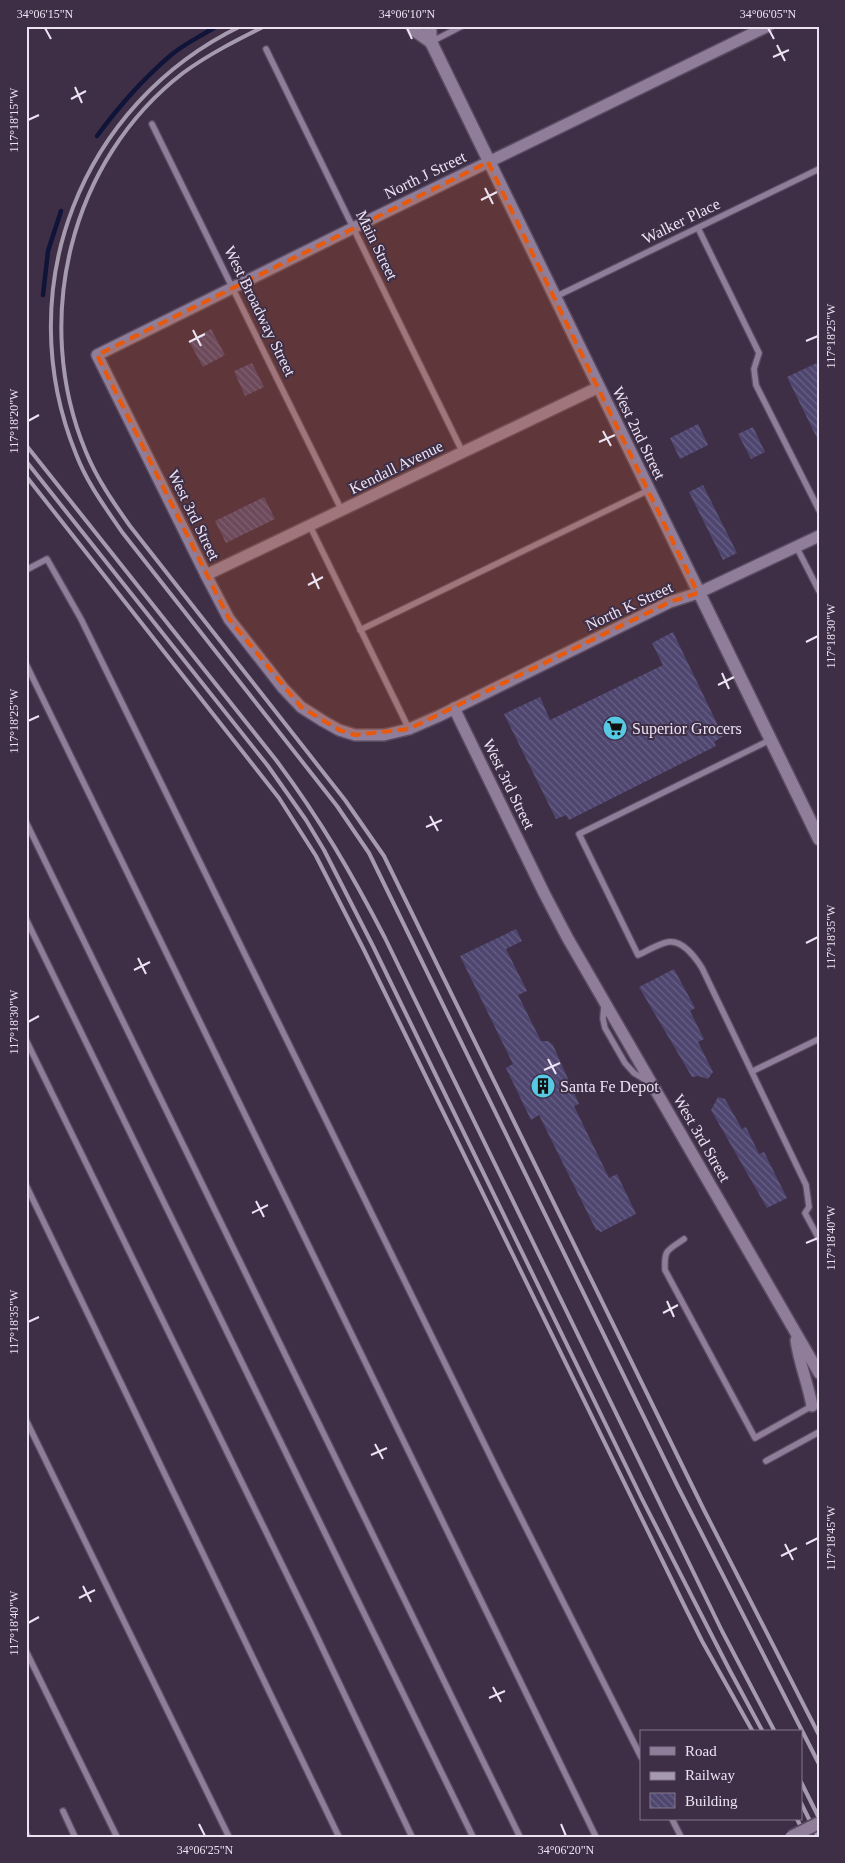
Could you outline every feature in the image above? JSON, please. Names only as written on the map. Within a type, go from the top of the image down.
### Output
[{"type":"main road","name":"West 2nd Street","points":[[412,26],[414,30],[430,42]]},
{"type":"main road","name":"West 2nd Street","points":[[430,26],[430,42],[819,839]]},
{"type":"main road","points":[[791,1837],[819,1823]]},
{"type":"street","name":"North J Street","points":[[97,355],[768,26]]},
{"type":"street","name":"West 3rd Street","points":[[97,355],[229,618],[283,688],[301,707],[339,730],[356,735],[384,735],[409,729],[454,708],[544,894],[819,1373]]},
{"type":"street","name":"Kendall Avenue","points":[[206,575],[599,387]]},
{"type":"street","name":"North K Street","points":[[454,708],[670,602],[698,593],[819,536]]},
{"type":"street","points":[[795,1333],[799,1361],[816,1406]]},
{"type":"lane","points":[[430,42],[462,26]]},
{"type":"lane","name":"Main Street","points":[[266,49],[463,453]]},
{"type":"lane","name":"West Broadway Street","points":[[152,124],[342,511]]},
{"type":"lane","name":"Walker Place","points":[[556,297],[819,169]]},
{"type":"lane","points":[[698,228],[759,353],[754,369],[756,385],[819,510]]},
{"type":"lane","points":[[360,630],[649,490]]},
{"type":"lane","points":[[310,526],[409,729]]},
{"type":"lane","points":[[796,546],[819,591]]},
{"type":"lane","points":[[26,570],[47,559],[81,619],[498,1471],[640,1755]]},
{"type":"lane","points":[[26,664],[596,1837]]},
{"type":"lane","points":[[770,740],[579,834],[638,955],[669,942],[681,945],[695,956],[753,1071],[806,1185],[809,1207],[805,1213],[819,1239]]},
{"type":"lane","points":[[26,822],[520,1837]]},
{"type":"lane","points":[[26,919],[473,1837]]},
{"type":"lane","points":[[753,1071],[819,1039]]},
{"type":"lane","points":[[26,1040],[316,1635],[412,1837]]},
{"type":"lane","points":[[26,1185],[339,1837]]},
{"type":"lane","points":[[684,1239],[667,1251],[664,1256],[665,1270],[755,1438],[816,1406]]},
{"type":"lane","points":[[26,1420],[229,1837]]},
{"type":"lane","points":[[766,1461],[819,1432]]},
{"type":"lane","points":[[26,1651],[118,1837]]},
{"type":"lane","points":[[62,1811],[75,1837]]},
{"type":"lane","points":[[672,1820],[681,1837]]},
{"type":"lane","points":[[26,1833],[28,1837]]},
{"type":"highlighted area","points":[[488,162],[698,593],[670,602],[409,729],[355,735],[339,730],[301,707],[229,619],[97,355]]},
{"type":"building","points":[[211,329],[225,355],[203,367],[189,341]]},
{"type":"building","points":[[819,362],[819,442],[787,377]]},
{"type":"building","points":[[252,363],[264,387],[245,396],[234,371]]},
{"type":"building","points":[[698,424],[708,445],[680,459],[670,438]]},
{"type":"building","points":[[753,427],[765,452],[751,459],[738,434]]},
{"type":"building","points":[[703,485],[737,553],[723,560],[689,492]]},
{"type":"building","points":[[264,497],[275,519],[226,543],[215,521]]},
{"type":"building","name":"Superior Grocers","points":[[673,632],[723,736],[714,742],[716,746],[569,820],[566,815],[556,819],[504,714],[540,697],[550,720],[663,665],[652,643]]},
{"type":"building","name":"Santa Fe Depot","points":[[516,929],[522,941],[506,949],[527,991],[518,995],[541,1041],[548,1041],[553,1045],[579,1104],[574,1106],[609,1178],[617,1174],[636,1214],[601,1232],[596,1230],[539,1115],[531,1120],[506,1068],[513,1064],[460,956]]},
{"type":"building","points":[[674,969],[695,1008],[690,1011],[704,1039],[698,1042],[713,1072],[708,1079],[698,1076],[692,1077],[639,987]]},
{"type":"building","points":[[718,1097],[725,1099],[742,1129],[746,1127],[759,1154],[764,1152],[787,1198],[767,1208],[711,1110]]},
{"type":"waterway","points":[[97,136],[132,93],[161,64],[181,47],[217,26]]},
{"type":"waterway","points":[[43,295],[48,251],[61,211]]},
{"type":"railway","points":[[241,26],[185,60],[138,103],[100,152],[73,207],[56,267],[51,328],[57,391],[76,454],[91,485],[122,532],[337,806],[369,853],[678,1487],[802,1730]]},
{"type":"railway","points":[[265,26],[193,66],[144,109],[112,150],[88,196],[72,246],[63,297],[62,349],[70,401],[86,452],[100,481],[130,526],[345,800],[384,856],[704,1510],[819,1735]]},
{"type":"railway","points":[[26,445],[276,760],[321,825],[348,869],[385,938],[722,1631],[774,1730]]},
{"type":"railway","points":[[26,461],[268,766],[306,820],[324,850],[373,946],[642,1499],[762,1730]]},
{"type":"railway","points":[[26,476],[279,798],[316,856],[364,950],[684,1605],[752,1730]]},
{"type":"railway","points":[[802,1731],[819,1764]]},
{"type":"railway","points":[[802,1784],[819,1818]]},
{"type":"railway","points":[[802,1805],[818,1837]]},
{"type":"railway","points":[[798,1820],[806,1837]]},
{"type":"place","name":"Superior Grocers","points":[[615,728]]},
{"type":"place","name":"Santa Fe Depot","points":[[543,1086]]}]
